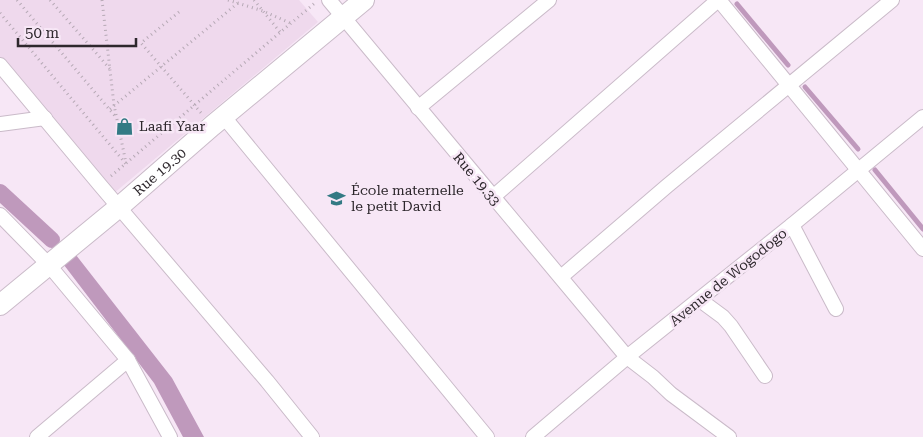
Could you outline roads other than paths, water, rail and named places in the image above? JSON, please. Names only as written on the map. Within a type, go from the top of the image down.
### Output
[{"type":"street","name":"Rue 19.33","points":[[329,0],[627,357],[654,377],[671,394],[729,437]]},
{"type":"street","name":"Rue 19.30","points":[[0,304],[119,207],[218,121],[364,0]]},
{"type":"street","points":[[418,108],[549,0]]},
{"type":"street","points":[[493,198],[718,0],[860,170],[923,249]]},
{"type":"street","points":[[561,277],[667,186],[892,0]]},
{"type":"street","points":[[0,65],[267,381],[312,437]]},
{"type":"street","name":"Avenue de Wogodogo","points":[[533,437],[627,357],[700,300],[923,117]]},
{"type":"street","points":[[0,124],[44,118]]},
{"type":"street","points":[[218,121],[488,437]]},
{"type":"street","points":[[0,215],[48,264],[128,360],[170,437]]},
{"type":"street","points":[[792,225],[836,309]]},
{"type":"street","points":[[700,300],[723,317],[731,326],[765,376]]},
{"type":"street","points":[[37,437],[128,360]]},
{"type":"waterway","points":[[737,4],[788,65]]},
{"type":"waterway","points":[[805,87],[858,149]]},
{"type":"waterway","points":[[875,170],[923,229]]},
{"type":"waterway","points":[[0,192],[52,240]]},
{"type":"place","name":"Laafi Yaar","points":[[125,126]]},
{"type":"place","name":"École maternelle le petit David","points":[[337,198]]}]
